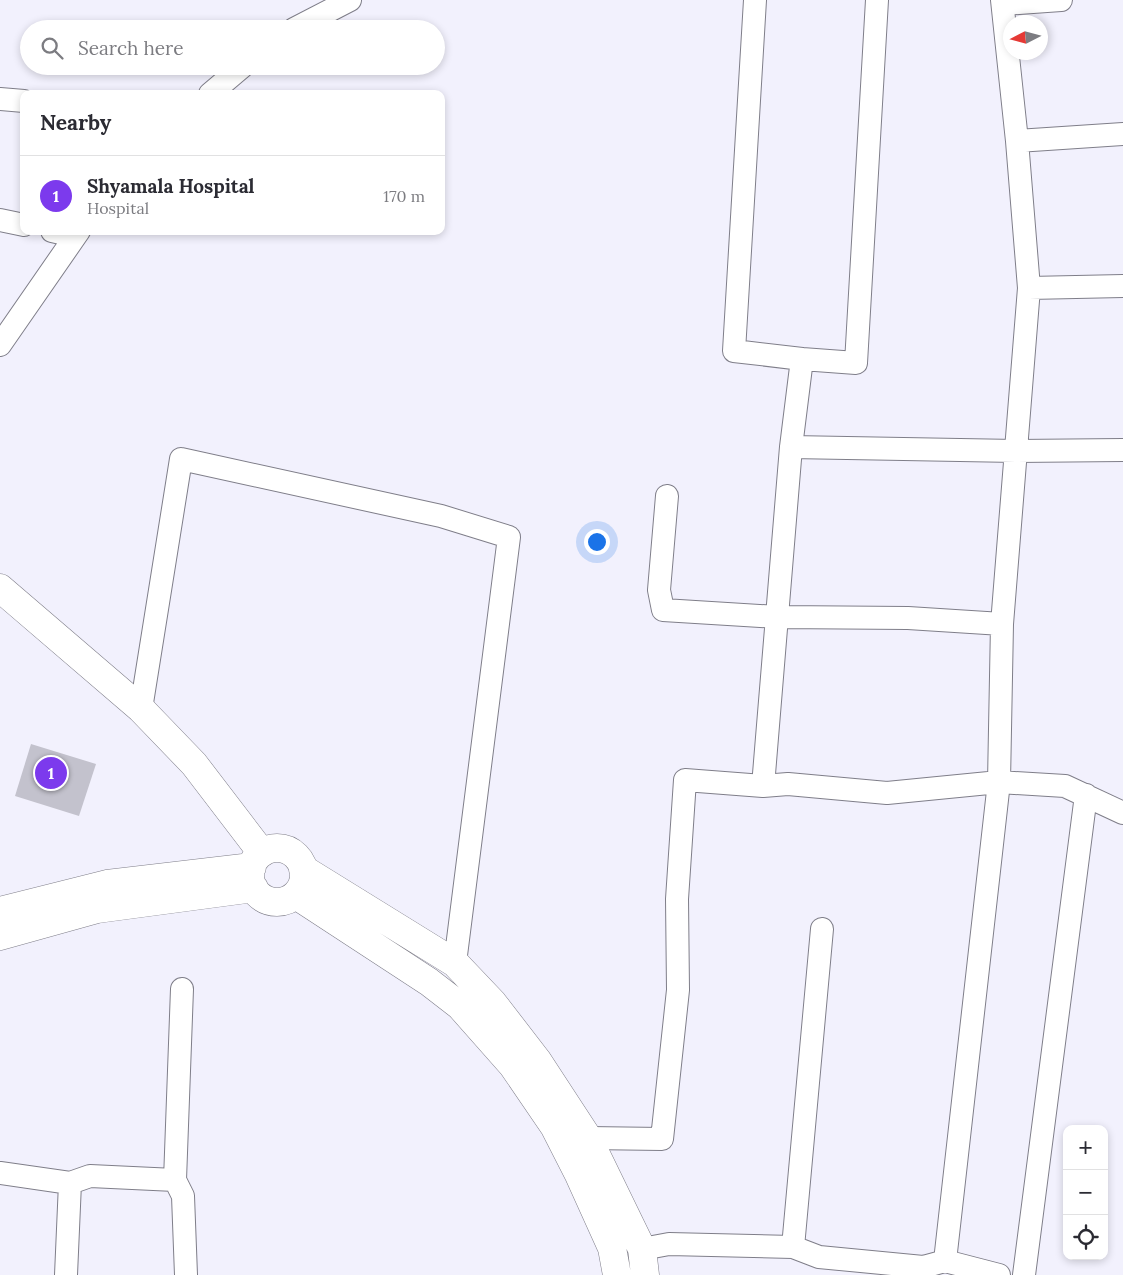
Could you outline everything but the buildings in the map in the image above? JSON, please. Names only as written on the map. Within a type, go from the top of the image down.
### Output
[{"type":"main road","points":[[0,588],[141,709],[194,764],[256,869],[262,898],[271,902],[289,900],[302,887],[304,878],[300,860],[287,850],[278,848],[270,849],[256,869],[97,909],[57,908],[0,911]]},
{"type":"main road","points":[[303,869],[456,962],[494,1003],[537,1060],[588,1138],[642,1248],[645,1275]]},
{"type":"main road","points":[[296,895],[428,982],[460,1006],[513,1066],[554,1126],[579,1175],[612,1248],[617,1275]]},
{"type":"main road","points":[[0,936],[57,908]]},
{"type":"street","points":[[754,0],[734,351],[856,363],[877,0]]},
{"type":"street","points":[[945,1261],[999,782],[1002,624],[1029,288],[1003,2],[1061,0]]},
{"type":"street","points":[[311,20],[346,1]]},
{"type":"street","points":[[215,90],[232,75]]},
{"type":"street","points":[[0,99],[20,101]]},
{"type":"street","points":[[1017,141],[1123,134]]},
{"type":"street","points":[[0,220],[20,224]]},
{"type":"street","points":[[0,345],[75,235]]},
{"type":"street","points":[[1029,288],[1123,286]]},
{"type":"street","points":[[763,786],[791,447],[802,359]]},
{"type":"street","points":[[791,447],[1016,451],[1123,450]]},
{"type":"street","points":[[141,709],[181,460],[441,516],[509,537],[456,962]]},
{"type":"street","points":[[667,496],[658,590],[663,610],[778,617],[908,618],[1002,624]]},
{"type":"street","points":[[588,1138],[662,1139],[678,990],[677,899],[685,780],[763,786],[788,784],[887,793],[999,782],[1065,786],[1123,813]]},
{"type":"street","points":[[1024,1275],[1086,796]]},
{"type":"street","points":[[794,1247],[822,930]]},
{"type":"street","points":[[182,989],[175,1180],[183,1196],[186,1275]]},
{"type":"street","points":[[0,1173],[70,1183],[90,1176],[175,1180]]},
{"type":"street","points":[[66,1275],[70,1183]]},
{"type":"street","points":[[642,1248],[669,1244],[794,1247],[819,1257],[923,1267],[945,1261],[999,1275]]},
{"type":"place","name":"Shyamala Hospital","points":[[51,773]]}]
